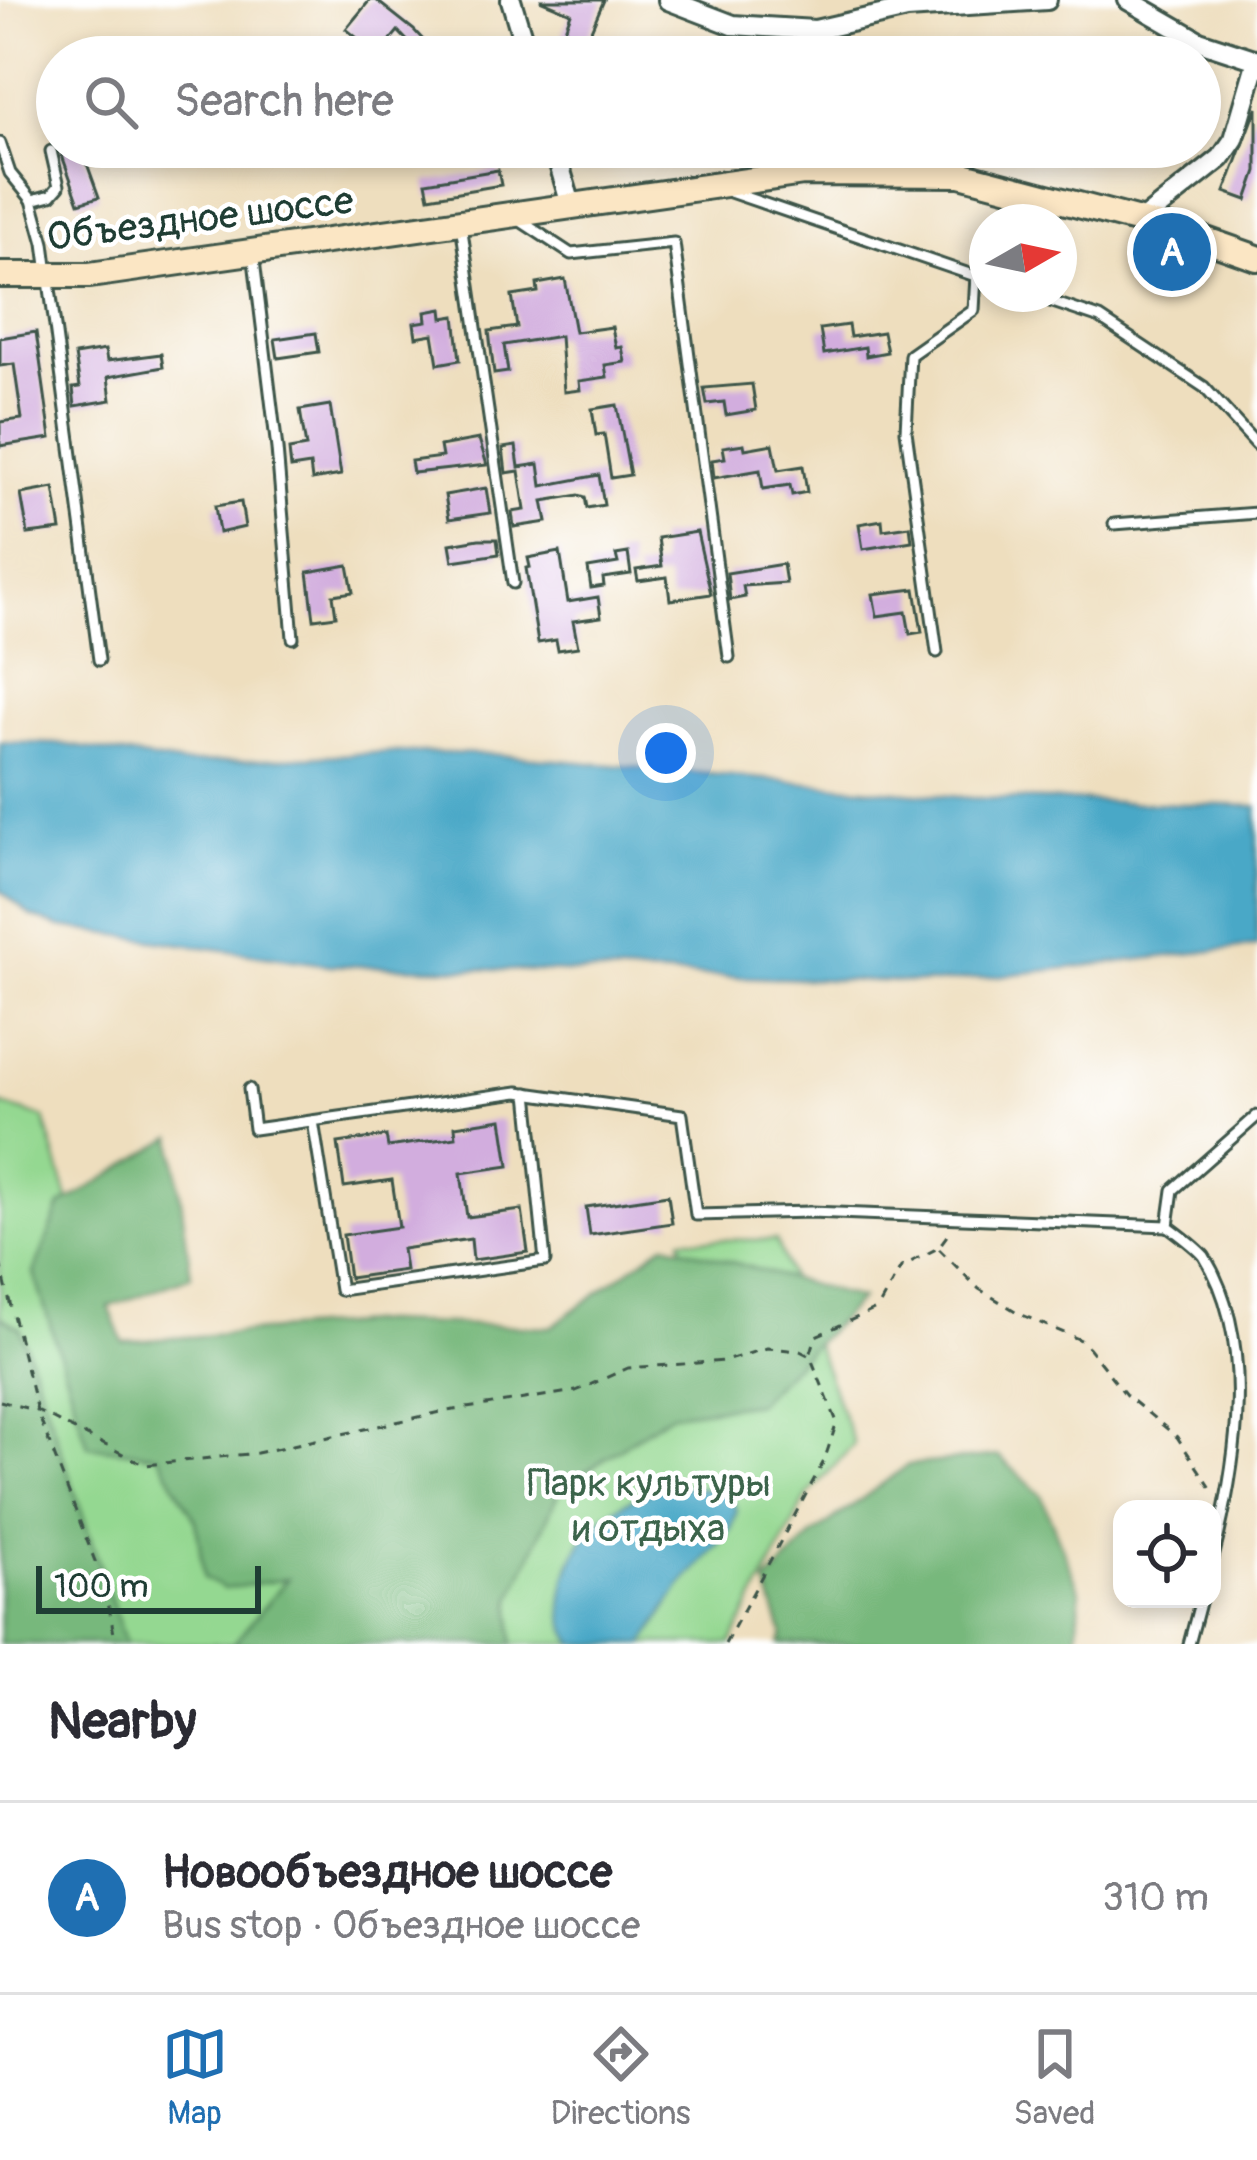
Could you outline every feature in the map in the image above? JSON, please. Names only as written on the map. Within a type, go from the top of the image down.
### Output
[{"type":"main road","name":"Объездное шоссе","points":[[0,275],[90,275],[803,173],[960,174],[1257,258]]},
{"type":"street","points":[[511,0],[521,36]]},
{"type":"street","points":[[668,0],[733,25],[814,30],[907,9],[1047,0]]},
{"type":"street","points":[[1128,0],[1190,36]]},
{"type":"street","points":[[1221,48],[1257,60],[1234,139],[1221,158]]},
{"type":"street","points":[[560,168],[571,205]]},
{"type":"street","points":[[1140,222],[1208,168]]},
{"type":"lane","points":[[0,143],[10,173],[32,200],[44,243],[99,660]]},
{"type":"lane","points":[[32,200],[52,195],[58,187],[54,168]]},
{"type":"lane","points":[[711,186],[969,273]]},
{"type":"lane","points":[[511,215],[571,254],[674,243],[729,657]]},
{"type":"lane","points":[[461,224],[513,583]]},
{"type":"lane","points":[[253,252],[277,449],[292,638]]},
{"type":"lane","points":[[1077,310],[1100,318],[1204,387],[1257,445]]},
{"type":"lane","points":[[937,652],[906,431],[910,356],[971,312]]},
{"type":"lane","points":[[1114,524],[1257,513]]},
{"type":"lane","points":[[249,1089],[254,1129],[528,1093],[682,1115],[696,1215],[811,1212],[1168,1226],[1205,1256],[1242,1324],[1249,1401],[1221,1527]]},
{"type":"lane","points":[[313,1121],[340,1289],[545,1262],[528,1093]]},
{"type":"lane","points":[[1168,1226],[1173,1190],[1257,1116]]},
{"type":"lane","points":[[1189,1644],[1199,1608]]},
{"type":"path","points":[[725,1644],[824,1461],[837,1422],[810,1356],[816,1336],[878,1308],[901,1267],[938,1248],[960,1217]]},
{"type":"path","points":[[938,1248],[979,1289],[1022,1315],[1083,1341],[1126,1395],[1159,1418],[1186,1447],[1224,1515]]},
{"type":"path","points":[[0,1263],[37,1412],[105,1587],[116,1644]]},
{"type":"path","points":[[0,1304],[11,1303]]},
{"type":"path","points":[[0,1400],[37,1412],[146,1465],[257,1453],[441,1412],[576,1390],[628,1368],[725,1361],[767,1348],[810,1356]]},
{"type":"green space","name":"Парк культуры и отдыха","points":[[0,1104],[44,1118],[145,1455],[583,1387],[687,1291],[681,1239],[776,1240],[854,1444],[808,1495],[731,1644],[0,1644]]},
{"type":"green space","points":[[173,1137],[191,1276],[109,1307],[123,1342],[380,1322],[551,1327],[666,1243],[860,1299],[756,1403],[670,1414],[560,1489],[512,1598],[513,1644],[233,1644],[287,1579],[224,1589],[204,1578],[196,1521],[158,1455],[88,1446],[34,1273],[60,1206]]},
{"type":"green space","points":[[0,1316],[20,1328],[126,1644],[0,1644]]},
{"type":"green space","points":[[999,1456],[1041,1495],[1080,1592],[1077,1644],[779,1644],[783,1635],[766,1583],[813,1535],[908,1465]]},
{"type":"water","points":[[0,742],[62,744],[183,764],[389,752],[492,754],[971,798],[1257,806],[1257,946],[937,983],[329,965],[61,927],[31,916],[0,890]]},
{"type":"water","points":[[675,1485],[727,1492],[737,1510],[731,1530],[680,1587],[644,1644],[575,1644],[565,1625],[562,1604],[577,1550],[588,1533],[617,1508]]},
{"type":"building","points":[[370,0],[376,0],[420,36],[403,36],[398,31],[394,36],[355,36],[346,29]]},
{"type":"building","points":[[540,0],[604,0],[588,36],[562,36],[571,13]]},
{"type":"building","points":[[1257,108],[1257,171],[1247,200],[1225,192]]},
{"type":"building","points":[[66,168],[89,168],[99,197],[79,203]]},
{"type":"building","points":[[498,170],[501,185],[429,197],[426,182]]},
{"type":"building","points":[[565,279],[575,332],[612,327],[625,362],[605,365],[607,377],[579,381],[580,390],[564,392],[560,336],[504,345],[508,372],[494,374],[489,331],[517,327],[512,296],[538,292],[537,284]]},
{"type":"building","points":[[442,309],[443,318],[455,316],[460,360],[438,364],[433,334],[416,337],[414,323],[427,321],[426,312]]},
{"type":"building","points":[[848,325],[850,337],[883,332],[887,352],[866,356],[865,347],[824,354],[820,329]]},
{"type":"building","points":[[36,332],[51,438],[0,446],[0,422],[22,419],[14,364],[0,366],[0,338]]},
{"type":"building","points":[[316,333],[319,352],[278,358],[275,339]]},
{"type":"building","points":[[105,350],[107,361],[161,354],[163,367],[108,377],[111,400],[75,406],[73,388],[80,387],[75,355]]},
{"type":"building","points":[[752,384],[756,410],[726,415],[724,402],[707,404],[704,388]]},
{"type":"building","points":[[330,405],[341,475],[312,480],[310,465],[291,468],[289,450],[306,447],[300,410]]},
{"type":"building","points":[[617,405],[630,475],[611,478],[604,434],[596,435],[592,409]]},
{"type":"building","points":[[479,439],[487,465],[413,473],[411,461],[442,457],[440,446]]},
{"type":"building","points":[[744,444],[745,449],[773,444],[778,470],[803,466],[807,492],[792,495],[790,485],[763,489],[760,470],[714,478],[712,460],[725,458],[723,447]]},
{"type":"building","points":[[516,446],[519,467],[539,464],[542,486],[599,475],[604,505],[587,508],[585,497],[579,495],[543,501],[547,522],[514,527],[512,512],[525,510],[519,471],[506,473],[503,448]]},
{"type":"building","points":[[54,488],[61,530],[28,534],[21,494]]},
{"type":"building","points":[[486,488],[490,513],[449,519],[445,495]]},
{"type":"building","points":[[241,502],[245,527],[219,533],[215,506]]},
{"type":"building","points":[[882,520],[883,530],[910,526],[912,541],[863,549],[859,524]]},
{"type":"building","points":[[697,532],[711,594],[670,600],[667,577],[638,581],[636,570],[662,566],[658,538]]},
{"type":"building","points":[[497,539],[499,554],[453,561],[450,544]]},
{"type":"building","points":[[560,552],[568,602],[598,597],[601,617],[573,621],[578,647],[558,650],[556,640],[538,643],[526,568],[530,567],[528,558]]},
{"type":"building","points":[[628,553],[631,574],[603,578],[604,586],[591,588],[588,568],[618,563],[616,555]]},
{"type":"building","points":[[783,564],[786,583],[743,586],[745,597],[730,600],[727,573]]},
{"type":"building","points":[[348,565],[353,592],[333,595],[336,616],[314,619],[308,572]]},
{"type":"building","points":[[915,589],[922,632],[910,634],[906,612],[877,616],[873,594]]},
{"type":"building","points":[[502,1119],[509,1166],[461,1173],[467,1217],[522,1210],[528,1252],[473,1260],[471,1239],[402,1249],[405,1270],[349,1278],[343,1235],[399,1227],[392,1180],[344,1187],[338,1143],[386,1136],[388,1147],[456,1137],[455,1126]]},
{"type":"building","points":[[668,1195],[672,1223],[590,1235],[586,1207]]},
{"type":"place","name":"Новообъездное шоссе","points":[[1172,252]]}]
